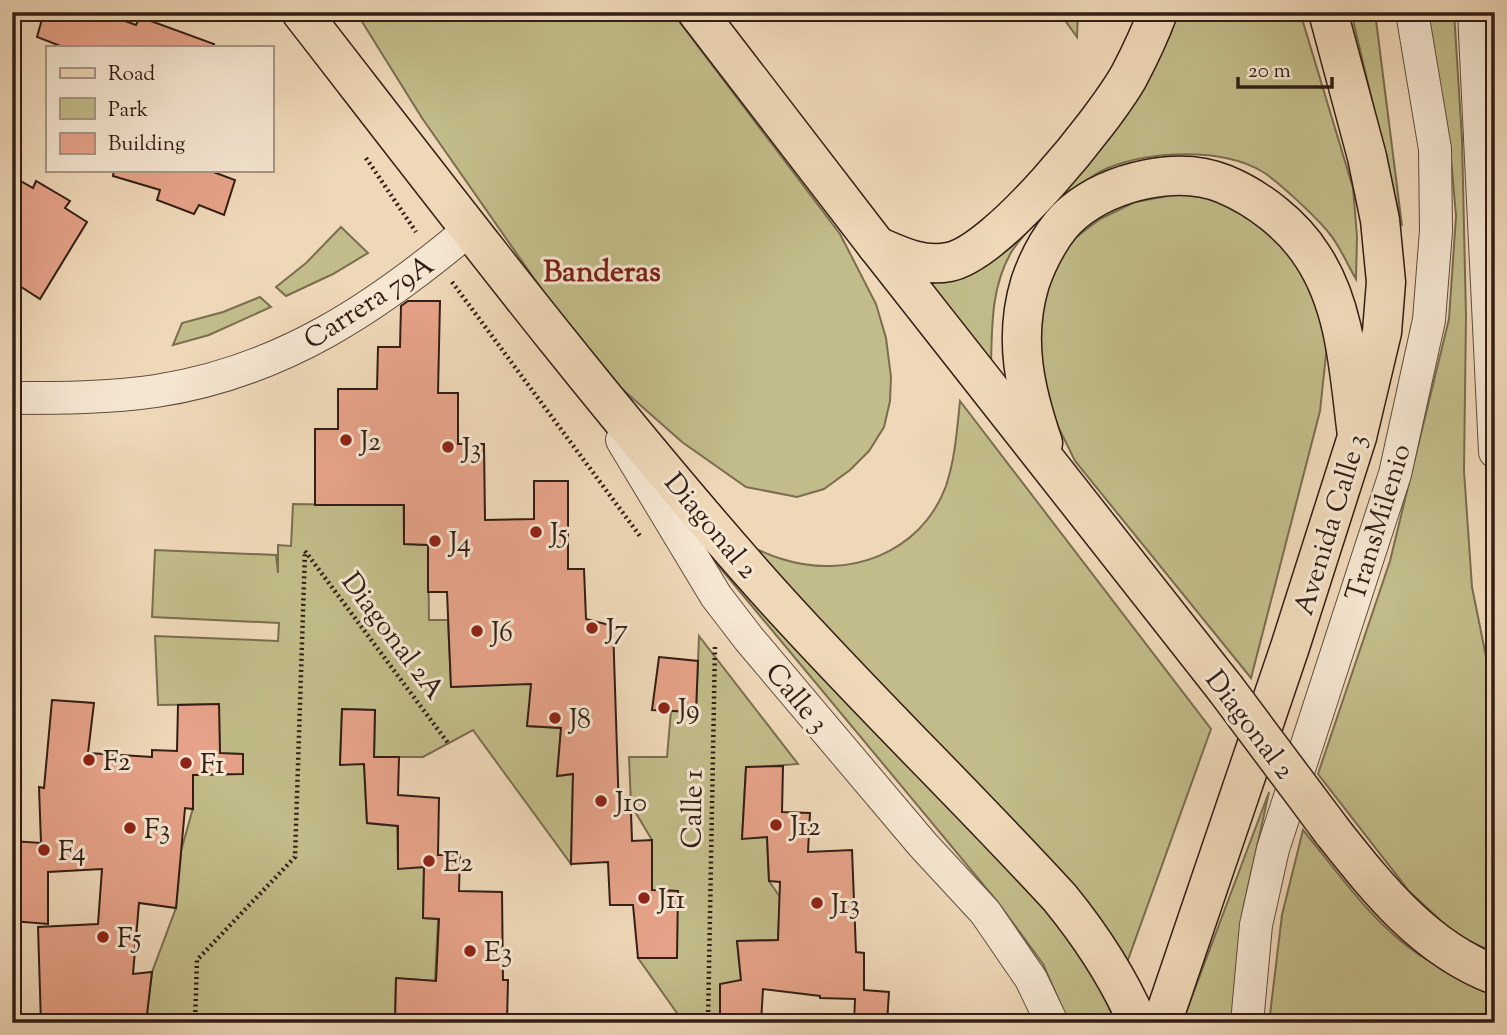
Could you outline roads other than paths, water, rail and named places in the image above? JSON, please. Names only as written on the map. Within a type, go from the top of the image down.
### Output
[{"type":"main road","name":"Diagonal 2","points":[[301,12],[470,229],[682,492],[763,585],[1060,898],[1098,949],[1133,1012]]},
{"type":"main road","points":[[319,12],[356,83]]},
{"type":"main road","name":"Diagonal 2","points":[[697,12],[877,246],[1225,688],[1385,898],[1417,929],[1454,955],[1495,975]]},
{"type":"main road","points":[[877,246],[912,261],[949,262],[975,250],[1001,229],[1045,184],[1128,78],[1149,36],[1157,12]]},
{"type":"main road","name":"Avenida Calle 3","points":[[1162,1023],[1290,647],[1357,437],[1382,332],[1386,282],[1378,207],[1328,12]]},
{"type":"main road","points":[[1052,469],[1031,406],[1022,368],[1023,316],[1030,282],[1056,232],[1074,212],[1123,184],[1159,177],[1196,177],[1223,183],[1254,200],[1293,231],[1314,257],[1331,292],[1343,332],[1357,437]]},
{"type":"street","name":"TransMilenio","points":[[1247,1023],[1256,925],[1273,849],[1395,474],[1429,320],[1436,231],[1435,149],[1412,12]]},
{"type":"street","points":[[1474,12],[1495,452]]},
{"type":"street","name":"Carrera 79A","points":[[12,398],[67,398],[156,391],[209,380],[277,356],[351,318],[391,292],[470,229]]},
{"type":"street","name":"Calle 3","points":[[569,352],[716,596],[749,639],[923,845],[985,912],[1031,979],[1052,1023]]},
{"type":"place","name":"J2","points":[[346,440]]},
{"type":"place","name":"J3","points":[[448,447]]},
{"type":"place","name":"J5","points":[[536,532]]},
{"type":"place","name":"J4","points":[[435,541]]},
{"type":"place","name":"J7","points":[[592,628]]},
{"type":"place","name":"J6","points":[[477,631]]},
{"type":"place","name":"J9","points":[[664,708]]},
{"type":"place","name":"J8","points":[[555,718]]},
{"type":"place","name":"F2","points":[[89,760]]},
{"type":"place","name":"F1","points":[[186,763]]},
{"type":"place","name":"J10","points":[[601,801]]},
{"type":"place","name":"J12","points":[[776,825]]},
{"type":"place","name":"F3","points":[[130,828]]},
{"type":"place","name":"F4","points":[[44,850]]},
{"type":"place","name":"E2","points":[[429,861]]},
{"type":"place","name":"J11","points":[[644,898]]},
{"type":"place","name":"J13","points":[[817,903]]},
{"type":"place","name":"F5","points":[[103,937]]},
{"type":"place","name":"E3","points":[[470,951]]},
{"type":"district","name":"Banderas","points":[[602,271]]}]
